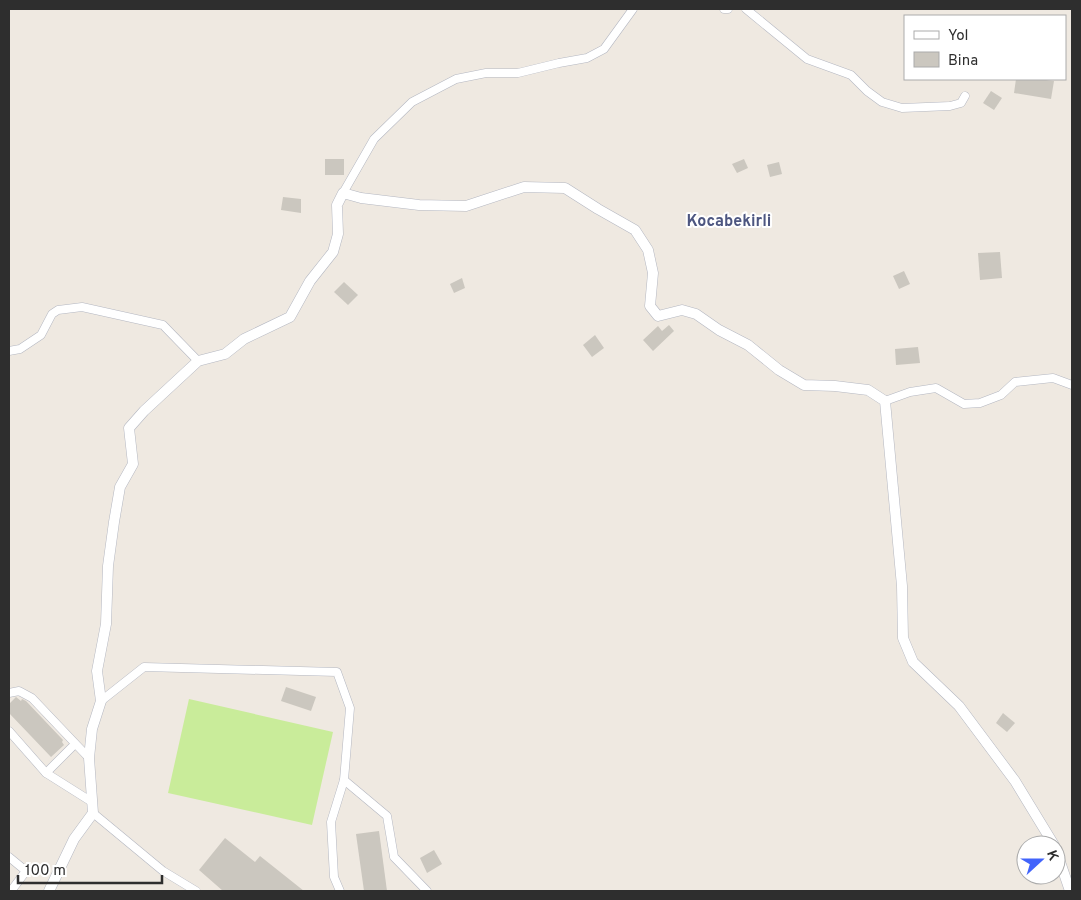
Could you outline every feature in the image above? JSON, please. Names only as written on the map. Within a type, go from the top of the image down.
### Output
[{"type":"street","points":[[196,891],[163,871],[94,813],[92,802],[89,758],[92,729],[101,701],[97,671],[106,624],[108,566],[120,487],[133,464],[129,428],[144,411],[198,361],[225,354],[244,339],[290,317],[310,281],[333,252],[338,234],[338,205],[343,193],[374,139],[412,102],[456,79],[486,73],[518,72],[587,58],[604,49],[633,9]]},
{"type":"street","points":[[746,9],[807,59],[851,75],[867,91],[882,102],[902,108],[950,106],[961,103],[965,96]]},
{"type":"street","points":[[343,193],[361,198],[419,205],[466,206],[524,187],[565,188],[635,230],[648,250],[653,273],[650,306],[658,316],[682,310],[696,314],[719,330],[748,344],[779,370],[804,385],[868,390],[885,401]]},
{"type":"street","points":[[9,351],[20,349],[41,335],[52,314],[58,310],[82,307],[163,325],[198,361]]},
{"type":"street","points":[[885,401],[910,392],[936,388],[964,404],[980,403],[1002,395],[1015,382],[1053,378],[1072,385]]},
{"type":"street","points":[[885,401],[902,586],[903,638],[913,662],[958,706],[1016,781],[1048,835]]},
{"type":"street","points":[[101,701],[144,667],[337,672],[350,708],[344,780],[331,822],[334,877],[340,891]]},
{"type":"street","points":[[9,693],[19,691],[32,698],[89,758]]},
{"type":"street","points":[[9,732],[46,773],[92,802]]},
{"type":"street","points":[[46,773],[76,744]]},
{"type":"street","points":[[344,780],[387,816],[394,857],[427,891]]},
{"type":"street","points":[[48,891],[74,839],[94,813]]},
{"type":"street","points":[[9,857],[26,871],[11,891]]},
{"type":"green space","points":[[189,699],[333,732],[312,825],[168,793]]},
{"type":"building","points":[[1016,80],[1054,81],[1051,99],[1014,93]]},
{"type":"building","points":[[991,91],[1002,98],[994,110],[983,103]]},
{"type":"building","points":[[325,159],[344,159],[344,175],[325,175]]},
{"type":"building","points":[[744,159],[748,168],[737,173],[732,164]]},
{"type":"building","points":[[779,162],[782,174],[770,177],[767,165]]},
{"type":"building","points":[[283,197],[301,199],[301,213],[281,210]]},
{"type":"building","points":[[1000,252],[1002,278],[980,280],[978,253]]},
{"type":"building","points":[[904,271],[910,284],[899,289],[893,276]]},
{"type":"building","points":[[462,278],[465,288],[454,293],[450,284]]},
{"type":"building","points":[[344,282],[358,295],[348,305],[334,292]]},
{"type":"building","points":[[669,325],[674,331],[653,351],[643,340],[658,326],[662,331]]},
{"type":"building","points":[[595,335],[604,348],[592,357],[583,345]]},
{"type":"building","points":[[918,347],[920,363],[896,365],[895,349]]},
{"type":"building","points":[[286,687],[316,697],[311,711],[281,701]]},
{"type":"building","points":[[16,697],[21,701],[22,699],[26,701],[63,740],[64,745],[51,757],[9,713],[9,704]]},
{"type":"building","points":[[1003,713],[1015,723],[1007,732],[996,723]]},
{"type":"building","points":[[379,831],[387,891],[364,891],[356,834]]},
{"type":"building","points":[[225,838],[255,862],[260,856],[304,891],[223,891],[199,870]]},
{"type":"building","points":[[434,850],[442,864],[427,873],[420,858]]},
{"type":"district","name":"Kocabekirli","points":[[729,220]]}]
